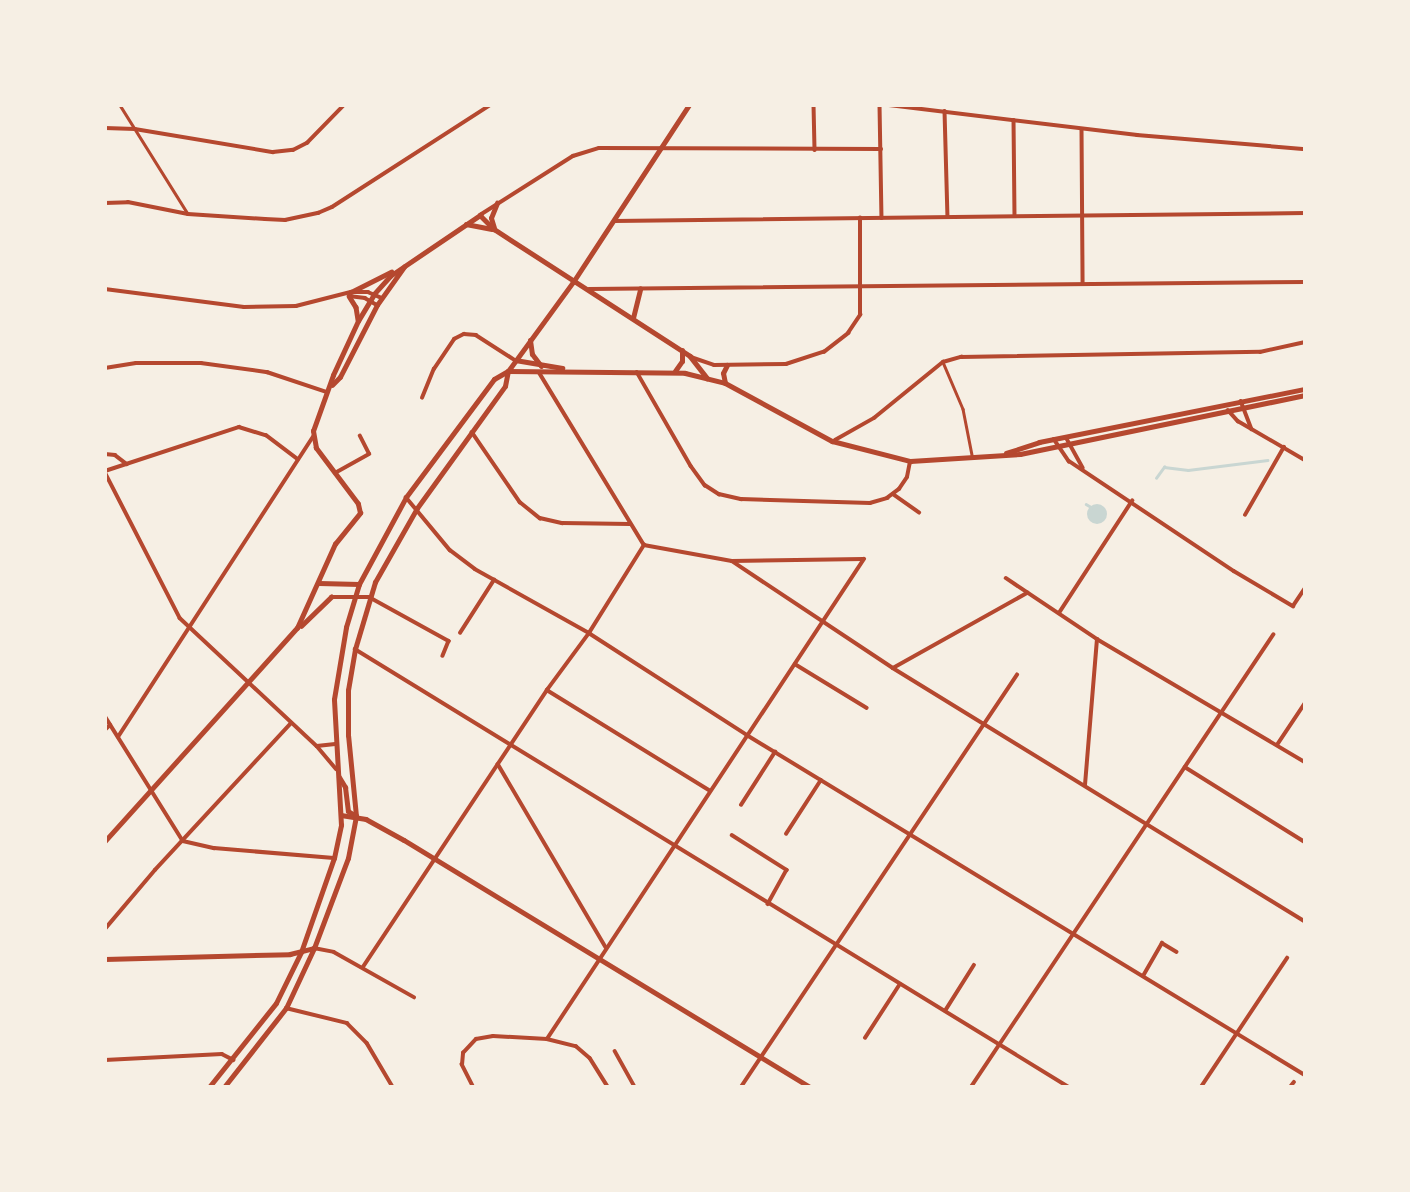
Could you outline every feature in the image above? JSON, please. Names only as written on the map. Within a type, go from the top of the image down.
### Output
[{"type":"main road","points":[[224,1087],[286,1008],[314,948],[348,858],[356,816],[347,709],[355,649],[369,597],[416,508],[505,386],[508,371],[515,360],[573,282],[686,106]]},
{"type":"main road","points":[[530,340],[532,354],[540,369]]},
{"type":"main road","points":[[674,371],[682,361],[682,350]]},
{"type":"main road","points":[[515,360],[540,369]]},
{"type":"main road","points":[[726,383],[723,373],[727,365]]},
{"type":"main road","points":[[209,1087],[234,1060],[276,1003],[301,952],[334,858],[341,815],[334,699],[338,665],[359,584],[406,497],[494,379],[508,371],[540,369],[674,371],[726,383],[832,441],[911,461],[972,459],[1058,447],[1305,395]]},
{"type":"main road","points":[[1003,454],[1054,439],[1305,389]]},
{"type":"main road","points":[[336,744],[345,748],[350,758]]},
{"type":"main road","points":[[338,773],[345,788],[348,811],[356,816]]},
{"type":"street","points":[[120,105],[188,214]]},
{"type":"street","points":[[105,128],[135,129],[258,151],[293,150],[307,143],[344,105]]},
{"type":"street","points":[[105,203],[128,202],[188,214],[285,220],[318,213],[354,193],[490,105]]},
{"type":"street","points":[[814,105],[815,150]]},
{"type":"street","points":[[880,105],[882,218]]},
{"type":"street","points":[[889,105],[1082,128],[1305,149]]},
{"type":"street","points":[[945,111],[948,217]]},
{"type":"street","points":[[1014,120],[1015,216]]},
{"type":"street","points":[[1082,128],[1083,284]]},
{"type":"street","points":[[118,737],[313,437],[332,385],[333,375],[358,321],[369,300],[390,276],[497,203],[573,156],[587,151],[616,146],[657,150],[881,149]]},
{"type":"street","points":[[494,229],[491,218],[497,203]]},
{"type":"street","points":[[614,221],[1305,213]]},
{"type":"street","points":[[480,215],[494,229],[690,356],[709,364],[727,365],[786,364],[824,352],[858,322],[861,286],[860,218]]},
{"type":"street","points":[[465,224],[494,229]]},
{"type":"street","points":[[105,289],[244,307],[296,306],[348,294],[405,267]]},
{"type":"street","points":[[332,385],[340,377],[377,306],[405,267]]},
{"type":"street","points":[[587,289],[1305,282]]},
{"type":"street","points":[[633,318],[640,289]]},
{"type":"street","points":[[348,294],[374,294],[382,298]]},
{"type":"street","points":[[348,294],[369,300],[377,306]]},
{"type":"street","points":[[348,294],[356,307],[358,321]]},
{"type":"street","points":[[422,398],[434,369],[454,339],[464,334],[476,335],[515,360]]},
{"type":"street","points":[[832,441],[874,418],[943,362],[982,355],[1260,352],[1305,342]]},
{"type":"street","points":[[690,356],[707,378]]},
{"type":"street","points":[[943,362],[963,409],[972,459]]},
{"type":"street","points":[[105,368],[136,363],[201,363],[267,372],[329,392]]},
{"type":"street","points":[[540,369],[630,524],[645,545],[654,550],[732,561],[864,559],[547,1040]]},
{"type":"street","points":[[636,371],[691,466],[705,485],[719,494],[741,499],[870,503],[893,494],[904,483],[911,461]]},
{"type":"street","points":[[1241,401],[1253,431]]},
{"type":"street","points":[[1226,404],[1228,412],[1253,431],[1305,460]]},
{"type":"street","points":[[298,459],[266,435],[239,427],[105,472],[173,606],[189,628],[317,746],[338,773]]},
{"type":"street","points":[[472,432],[520,502],[540,518],[562,523],[630,524]]},
{"type":"street","points":[[335,473],[369,454],[360,436]]},
{"type":"street","points":[[297,628],[320,583],[334,544],[361,509],[316,447],[313,437]]},
{"type":"street","points":[[1066,437],[1084,470]]},
{"type":"street","points":[[1054,439],[1069,461],[1234,571],[1293,606],[1305,588]]},
{"type":"street","points":[[1245,515],[1284,447]]},
{"type":"street","points":[[105,454],[115,455],[127,464]]},
{"type":"street","points":[[893,494],[919,512]]},
{"type":"street","points":[[406,497],[450,550],[494,580],[589,633],[747,735],[1305,1075]]},
{"type":"street","points":[[1059,613],[1132,501]]},
{"type":"street","points":[[363,967],[547,690],[589,633],[645,545]]},
{"type":"street","points":[[732,561],[893,668],[1148,822],[1305,921]]},
{"type":"street","points":[[1006,578],[1097,639],[1305,762]]},
{"type":"street","points":[[460,633],[494,580]]},
{"type":"street","points":[[320,583],[359,584]]},
{"type":"street","points":[[893,668],[1027,593]]},
{"type":"street","points":[[105,841],[297,628],[331,597],[369,597],[449,641],[443,656]]},
{"type":"street","points":[[971,1087],[1273,635]]},
{"type":"street","points":[[1085,785],[1097,639]]},
{"type":"street","points":[[355,649],[1069,1087]]},
{"type":"street","points":[[795,664],[867,708]]},
{"type":"street","points":[[741,1087],[1017,676]]},
{"type":"street","points":[[547,690],[710,790]]},
{"type":"street","points":[[1277,745],[1305,703]]},
{"type":"street","points":[[105,716],[183,841],[227,850],[334,858]]},
{"type":"street","points":[[105,929],[291,723]]},
{"type":"street","points":[[105,730],[110,725]]},
{"type":"street","points":[[317,746],[336,744]]},
{"type":"street","points":[[741,805],[775,752]]},
{"type":"street","points":[[498,764],[606,947]]},
{"type":"street","points":[[1185,767],[1305,842]]},
{"type":"street","points":[[786,834],[822,780]]},
{"type":"street","points":[[341,815],[356,816],[435,859],[811,1087]]},
{"type":"street","points":[[732,835],[787,870],[768,904]]},
{"type":"street","points":[[1143,976],[1162,943],[1177,952]]},
{"type":"street","points":[[105,959],[301,952],[314,948],[334,952],[414,997]]},
{"type":"street","points":[[1201,1087],[1287,958]]},
{"type":"street","points":[[945,1011],[974,965]]},
{"type":"street","points":[[865,1038],[900,984]]},
{"type":"street","points":[[286,1008],[347,1023],[367,1043],[393,1087]]},
{"type":"street","points":[[473,1087],[465,1076],[461,1059],[471,1042],[493,1036],[547,1040],[583,1050],[608,1087]]},
{"type":"street","points":[[615,1051],[635,1087]]},
{"type":"street","points":[[105,1060],[222,1054],[234,1060]]},
{"type":"street","points":[[1290,1087],[1294,1082]]},
{"type":"shaded area","points":[[1097,504],[1104,507],[1107,514],[1104,521],[1097,524],[1090,521],[1087,514],[1090,507]]},
{"type":"waterway","points":[[1156,478],[1164,467],[1188,470],[1267,460]]},
{"type":"waterway","points":[[1086,504],[1091,507]]}]
